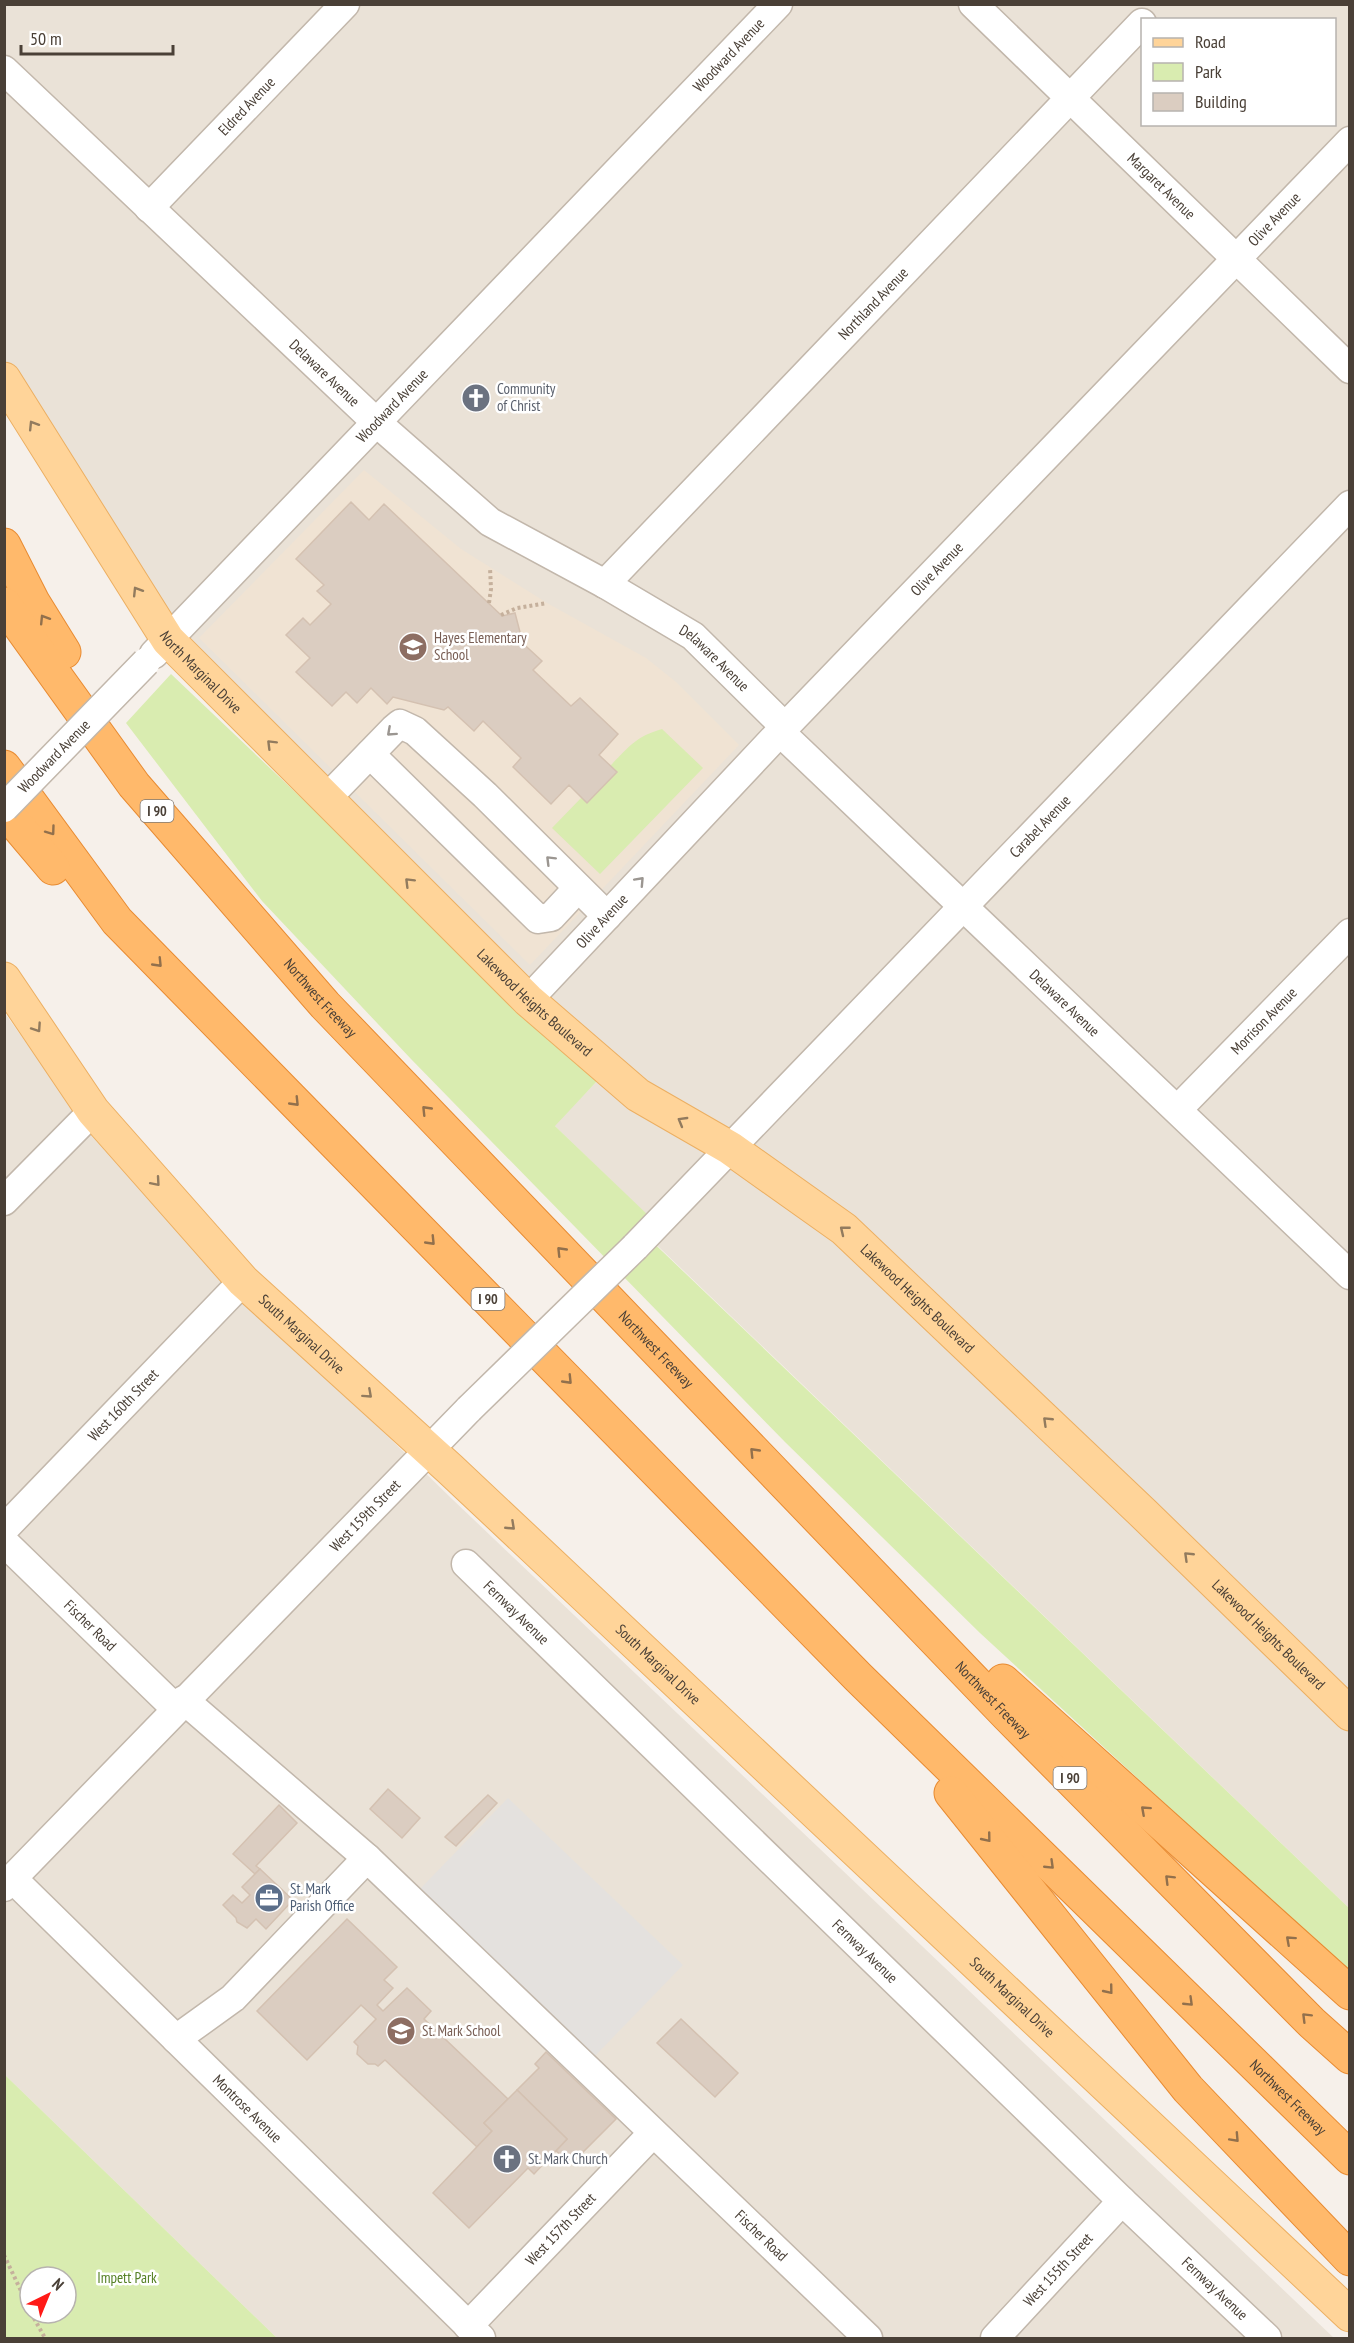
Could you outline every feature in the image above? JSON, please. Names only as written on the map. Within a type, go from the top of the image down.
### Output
[{"type":"highway","points":[[4,545],[33,602],[126,752],[325,1005]]},
{"type":"highway","name":"Northwest Freeway","points":[[4,604],[134,785],[325,1005],[1007,1715],[1312,2022],[1350,2057]]},
{"type":"highway","name":"Northwest Freeway","points":[[4,767],[117,921],[858,1677],[1350,2158]]},
{"type":"highway","points":[[4,809],[59,875],[117,921]]},
{"type":"highway","points":[[795,1494],[1350,1993]]},
{"type":"highway","points":[[858,1677],[1188,2089],[1350,2259]]},
{"type":"main road","name":"North Marginal Drive","points":[[4,379],[157,651],[326,799],[451,924]]},
{"type":"main road","name":"Lakewood Heights Boulevard","points":[[451,924],[528,1000],[638,1095],[730,1148],[844,1229],[1144,1514],[1350,1714]]},
{"type":"main road","name":"South Marginal Drive","points":[[4,980],[93,1111],[243,1281],[430,1450],[1350,2315]]},
{"type":"street","name":"Eldred Avenue","points":[[149,208],[345,4]]},
{"type":"street","name":"Woodward Avenue","points":[[4,809],[778,4]]},
{"type":"street","name":"Margaret Avenue","points":[[973,4],[1234,260],[1350,369]]},
{"type":"street","points":[[1148,18],[1160,4]]},
{"type":"street","name":"Northland Avenue","points":[[605,584],[1141,25]]},
{"type":"street","name":"Delaware Avenue","points":[[4,70],[376,422],[490,522],[605,584],[693,636],[782,730],[962,907],[1178,1109],[1350,1275]]},
{"type":"street","name":"Olive Avenue","points":[[528,1000],[782,730],[1350,141]]},
{"type":"street","name":"Carabel Avenue","points":[[730,1148],[1350,504]]},
{"type":"street","points":[[326,799],[400,724],[416,731],[485,795],[607,916]]},
{"type":"street","points":[[370,754],[538,919],[551,917],[578,888]]},
{"type":"street","name":"Morrison Avenue","points":[[1178,1109],[1350,933]]},
{"type":"street","points":[[4,1201],[93,1111]]},
{"type":"street","name":"West 159th Street","points":[[9,1883],[180,1704],[469,1409],[634,1247],[730,1148]]},
{"type":"street","name":"West 160th Street","points":[[4,1529],[243,1281]]},
{"type":"street","name":"Fischer Road","points":[[4,1542],[180,1704],[367,1858],[868,2338]]},
{"type":"street","name":"Fernway Avenue","points":[[466,1564],[1122,2201],[1267,2338]]},
{"type":"street","points":[[176,2039],[233,1998],[367,1858]]},
{"type":"street","name":"Montrose Avenue","points":[[9,1883],[176,2039],[474,2332]]},
{"type":"street","name":"West 157th Street","points":[[474,2332],[653,2133]]},
{"type":"street","name":"West 155th Street","points":[[995,2338],[1122,2201]]},
{"type":"path","points":[[489,603],[492,589],[490,568]]},
{"type":"path","points":[[501,615],[517,608],[547,603]]},
{"type":"path","points":[[4,2254],[18,2284]]},
{"type":"shaded area","points":[[5,5],[1349,5],[1349,1908],[639,1228],[649,1217],[554,1125],[615,1063],[202,661],[149,593],[5,360]]},
{"type":"shaded area","points":[[364,470],[461,549],[547,603],[646,658],[676,682],[739,745],[530,965],[199,638]]},
{"type":"shaded area","points":[[4,1012],[89,1130],[211,1264],[451,1498],[1334,2338],[277,2338],[5,2075]]},
{"type":"shaded area","points":[[508,1798],[683,1965],[593,2058],[419,1890]]},
{"type":"green space","points":[[171,674],[598,1080],[555,1126],[650,1217],[639,1229],[1349,1908],[1349,1973],[980,1633],[785,1442],[411,1059],[262,901],[126,723]]},
{"type":"green space","points":[[662,729],[703,768],[600,874],[552,828],[582,797],[617,772],[610,766],[628,748],[645,735]]},
{"type":"green space","name":"Impett Park","points":[[4,2075],[5,2075],[277,2338],[5,2338]]},
{"type":"building","name":"Hayes Elementary School","points":[[351,502],[369,520],[384,504],[502,616],[515,613],[520,632],[516,637],[542,661],[533,670],[571,706],[580,698],[618,734],[599,755],[617,772],[587,803],[569,785],[551,804],[513,767],[521,758],[483,721],[474,731],[448,707],[444,710],[393,697],[387,704],[371,688],[357,703],[346,692],[332,706],[296,672],[310,658],[286,635],[303,618],[310,625],[331,604],[317,591],[324,585],[296,559]]},
{"type":"building","points":[[388,1789],[420,1818],[402,1838],[370,1809]]},
{"type":"building","points":[[488,1795],[497,1803],[456,1846],[445,1837]]},
{"type":"building","points":[[279,1805],[297,1823],[256,1866],[260,1869],[255,1874],[233,1854]]},
{"type":"building","name":"St. Mark Parish Office","points":[[260,1869],[293,1900],[266,1929],[256,1919],[247,1928],[237,1922],[223,1905],[233,1895],[242,1903],[250,1895],[242,1887]]},
{"type":"building","name":"St. Mark School","points":[[347,1919],[397,1967],[384,1980],[393,1988],[377,2005],[383,2011],[407,1988],[431,2011],[424,2019],[508,2099],[484,2123],[492,2131],[477,2147],[385,2060],[378,2066],[368,2064],[357,2054],[358,2046],[354,2042],[376,2019],[361,2005],[307,2060],[257,2011]]},
{"type":"building","points":[[681,2019],[738,2073],[715,2097],[657,2043]]},
{"type":"building","points":[[546,2052],[616,2119],[579,2156],[576,2152],[568,2160],[556,2151],[567,2139],[517,2090],[539,2068],[535,2064]]},
{"type":"building","name":"St. Mark Church","points":[[517,2090],[567,2139],[534,2174],[528,2168],[469,2228],[433,2193],[492,2131],[484,2123]]},
{"type":"place","name":"Community of Christ","points":[[476,398]]},
{"type":"place","name":"Hayes Elementary School","points":[[413,647]]},
{"type":"place","name":"St. Mark Parish Office","points":[[269,1898]]},
{"type":"place","name":"St. Mark School","points":[[401,2031]]},
{"type":"place","name":"St. Mark Church","points":[[507,2159]]}]
